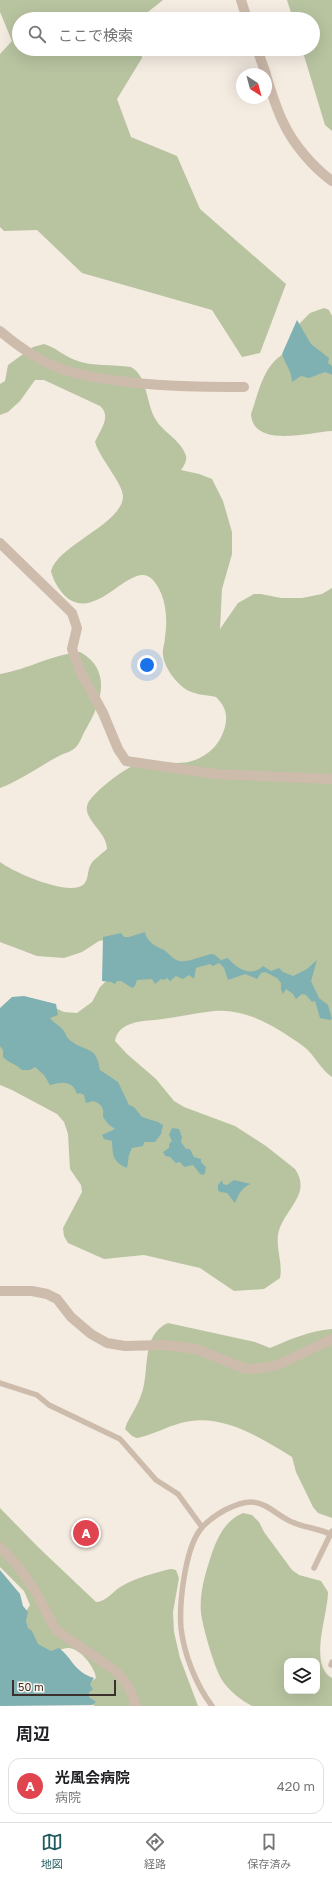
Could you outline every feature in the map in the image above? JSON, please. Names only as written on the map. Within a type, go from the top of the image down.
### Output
[{"type":"street","points":[[241,0],[245,12]]},
{"type":"street","points":[[259,56],[264,68]]},
{"type":"street","points":[[272,92],[283,123],[297,144],[316,167],[332,181]]},
{"type":"street","points":[[0,331],[16,344],[35,356],[70,371],[112,379],[183,387],[244,387]]},
{"type":"street","points":[[0,543],[72,613],[77,628],[72,650],[90,693],[103,713],[118,749],[126,761],[215,774],[332,780]]},
{"type":"street","points":[[0,1291],[32,1290],[52,1297],[58,1300],[71,1316],[91,1334],[106,1343],[125,1346],[165,1345],[196,1349],[246,1369],[263,1368],[280,1364],[332,1339]]},
{"type":"street","points":[[0,1547],[17,1565],[34,1589],[56,1630],[117,1672],[130,1689],[136,1706]]},
{"type":"lane","points":[[0,1383],[37,1394],[49,1404],[120,1439],[156,1480],[178,1494],[202,1527]]},
{"type":"lane","points":[[212,1706],[203,1693],[192,1671],[181,1628],[182,1585],[191,1549],[198,1532],[218,1514],[233,1506],[252,1502],[273,1511],[292,1522],[323,1530],[331,1534],[314,1568]]},
{"type":"green space","points":[[0,0],[163,0],[148,12],[12,12],[12,41],[0,12]]},
{"type":"green space","points":[[287,0],[332,0],[332,131],[325,125],[304,56],[320,56],[320,12],[291,12]]},
{"type":"green space","points":[[12,41],[12,56],[142,56],[117,99],[131,137],[177,156],[200,209],[286,284],[260,353],[242,357],[212,310],[82,273],[37,230],[4,231],[0,227],[0,54]]},
{"type":"green space","points":[[324,308],[329,310],[332,316],[332,372],[296,327],[310,313]]},
{"type":"green space","points":[[44,344],[82,362],[131,367],[137,371],[144,384],[150,407],[156,420],[163,429],[177,441],[184,451],[186,460],[181,470],[212,479],[223,501],[232,532],[232,554],[222,589],[220,629],[238,603],[254,594],[281,598],[302,598],[322,594],[332,588],[332,1077],[303,1046],[273,1026],[250,1016],[226,1011],[214,1011],[136,1022],[120,1030],[115,1041],[127,1054],[156,1079],[174,1101],[184,1107],[235,1126],[266,1146],[295,1169],[300,1178],[299,1195],[285,1218],[278,1235],[281,1267],[280,1278],[264,1289],[234,1291],[200,1268],[144,1255],[104,1259],[68,1243],[64,1236],[63,1228],[82,1192],[81,1185],[70,1169],[68,1134],[64,1122],[57,1114],[0,1085],[0,1031],[151,1134],[45,1020],[53,1007],[64,1012],[77,1013],[92,1002],[100,987],[111,976],[116,938],[99,941],[82,952],[64,958],[37,956],[0,942],[0,862],[17,872],[55,886],[67,888],[77,887],[84,884],[87,880],[91,864],[107,849],[103,836],[88,814],[88,803],[91,798],[108,782],[133,766],[152,762],[189,762],[199,758],[212,750],[217,744],[224,731],[226,718],[224,707],[216,697],[199,694],[185,689],[176,681],[169,671],[164,660],[163,653],[166,630],[165,607],[161,593],[153,580],[144,575],[135,577],[101,598],[88,603],[76,603],[64,595],[54,581],[51,571],[56,561],[113,516],[120,506],[123,496],[119,484],[101,456],[95,442],[105,419],[105,414],[100,406],[44,380],[35,380],[20,401],[8,412],[0,415],[0,384],[5,381],[8,365],[33,347]]},
{"type":"green space","points":[[285,353],[332,375],[332,431],[284,436],[261,432],[254,425],[251,414],[259,388],[272,364]]},
{"type":"green space","points":[[80,652],[90,659],[97,668],[101,688],[96,709],[79,743],[72,751],[59,756],[0,788],[0,674],[21,669],[59,656]]},
{"type":"green space","points":[[168,1323],[255,1342],[270,1348],[308,1334],[332,1329],[332,1518],[318,1513],[313,1507],[296,1472],[292,1457],[239,1428],[211,1421],[196,1420],[181,1423],[137,1438],[132,1436],[125,1429],[142,1393],[150,1343],[160,1328]]},
{"type":"green space","points":[[0,1508],[38,1547],[96,1602],[100,1602],[127,1583],[144,1576],[171,1569],[176,1570],[179,1578],[173,1612],[174,1632],[180,1658],[198,1706],[95,1706],[90,1703],[87,1685],[96,1678],[93,1669],[86,1659],[77,1651],[68,1648],[61,1649],[50,1654],[38,1647],[24,1625],[25,1613],[30,1605],[24,1591],[0,1567]]},
{"type":"green space","points":[[243,1513],[252,1515],[259,1522],[264,1532],[292,1570],[299,1575],[321,1581],[328,1592],[320,1651],[321,1662],[325,1672],[332,1678],[332,1706],[252,1706],[231,1691],[222,1680],[212,1657],[204,1628],[201,1613],[201,1598],[205,1575],[212,1553],[223,1529],[232,1520]]},
{"type":"water","points":[[297,320],[311,344],[329,358],[328,363],[332,366],[332,375],[325,372],[309,378],[301,376],[292,382],[291,374],[282,354]]},
{"type":"water","points":[[145,932],[151,943],[179,961],[188,961],[213,954],[221,960],[228,958],[239,968],[244,970],[254,971],[263,966],[271,971],[279,968],[283,972],[293,976],[307,969],[317,960],[311,981],[319,998],[328,1005],[332,1019],[320,1018],[315,1001],[312,1002],[306,995],[302,994],[296,999],[293,994],[286,989],[283,994],[281,990],[281,983],[277,978],[265,972],[261,973],[257,979],[245,974],[228,980],[224,968],[219,963],[213,966],[210,964],[196,968],[194,979],[189,975],[183,979],[176,976],[170,981],[167,978],[164,980],[161,979],[155,984],[152,979],[137,980],[135,986],[132,988],[121,981],[117,981],[115,984],[102,981],[103,937],[121,933],[124,937],[129,937]]},
{"type":"water","points":[[24,996],[56,1004],[58,1015],[50,1018],[64,1031],[71,1041],[93,1053],[96,1057],[100,1070],[118,1082],[129,1105],[134,1107],[142,1117],[163,1125],[161,1134],[155,1142],[144,1142],[143,1146],[132,1148],[129,1155],[127,1168],[118,1163],[114,1158],[112,1141],[104,1139],[102,1135],[115,1129],[108,1124],[103,1117],[103,1109],[100,1105],[93,1101],[86,1103],[84,1095],[80,1093],[77,1094],[70,1084],[59,1083],[50,1085],[44,1075],[35,1067],[30,1070],[22,1070],[3,1057],[3,1050],[0,1046],[0,1008],[12,997]]},
{"type":"water","points":[[172,1128],[179,1129],[182,1137],[181,1142],[186,1149],[190,1149],[194,1157],[201,1159],[201,1162],[206,1167],[203,1175],[200,1174],[193,1165],[184,1167],[180,1162],[176,1163],[170,1157],[165,1156],[163,1152],[169,1148],[169,1144],[172,1141],[169,1135]]},
{"type":"water","points":[[222,1180],[223,1184],[227,1185],[234,1180],[251,1184],[241,1191],[235,1203],[227,1193],[220,1192],[218,1190],[218,1185]]},
{"type":"water","points":[[0,1570],[20,1594],[23,1606],[28,1612],[26,1621],[28,1628],[32,1631],[38,1644],[51,1651],[59,1648],[78,1669],[94,1678],[90,1684],[93,1690],[89,1692],[89,1697],[96,1702],[92,1705],[0,1706]]},
{"type":"place","name":"光風会病院","points":[[86,1533]]}]
